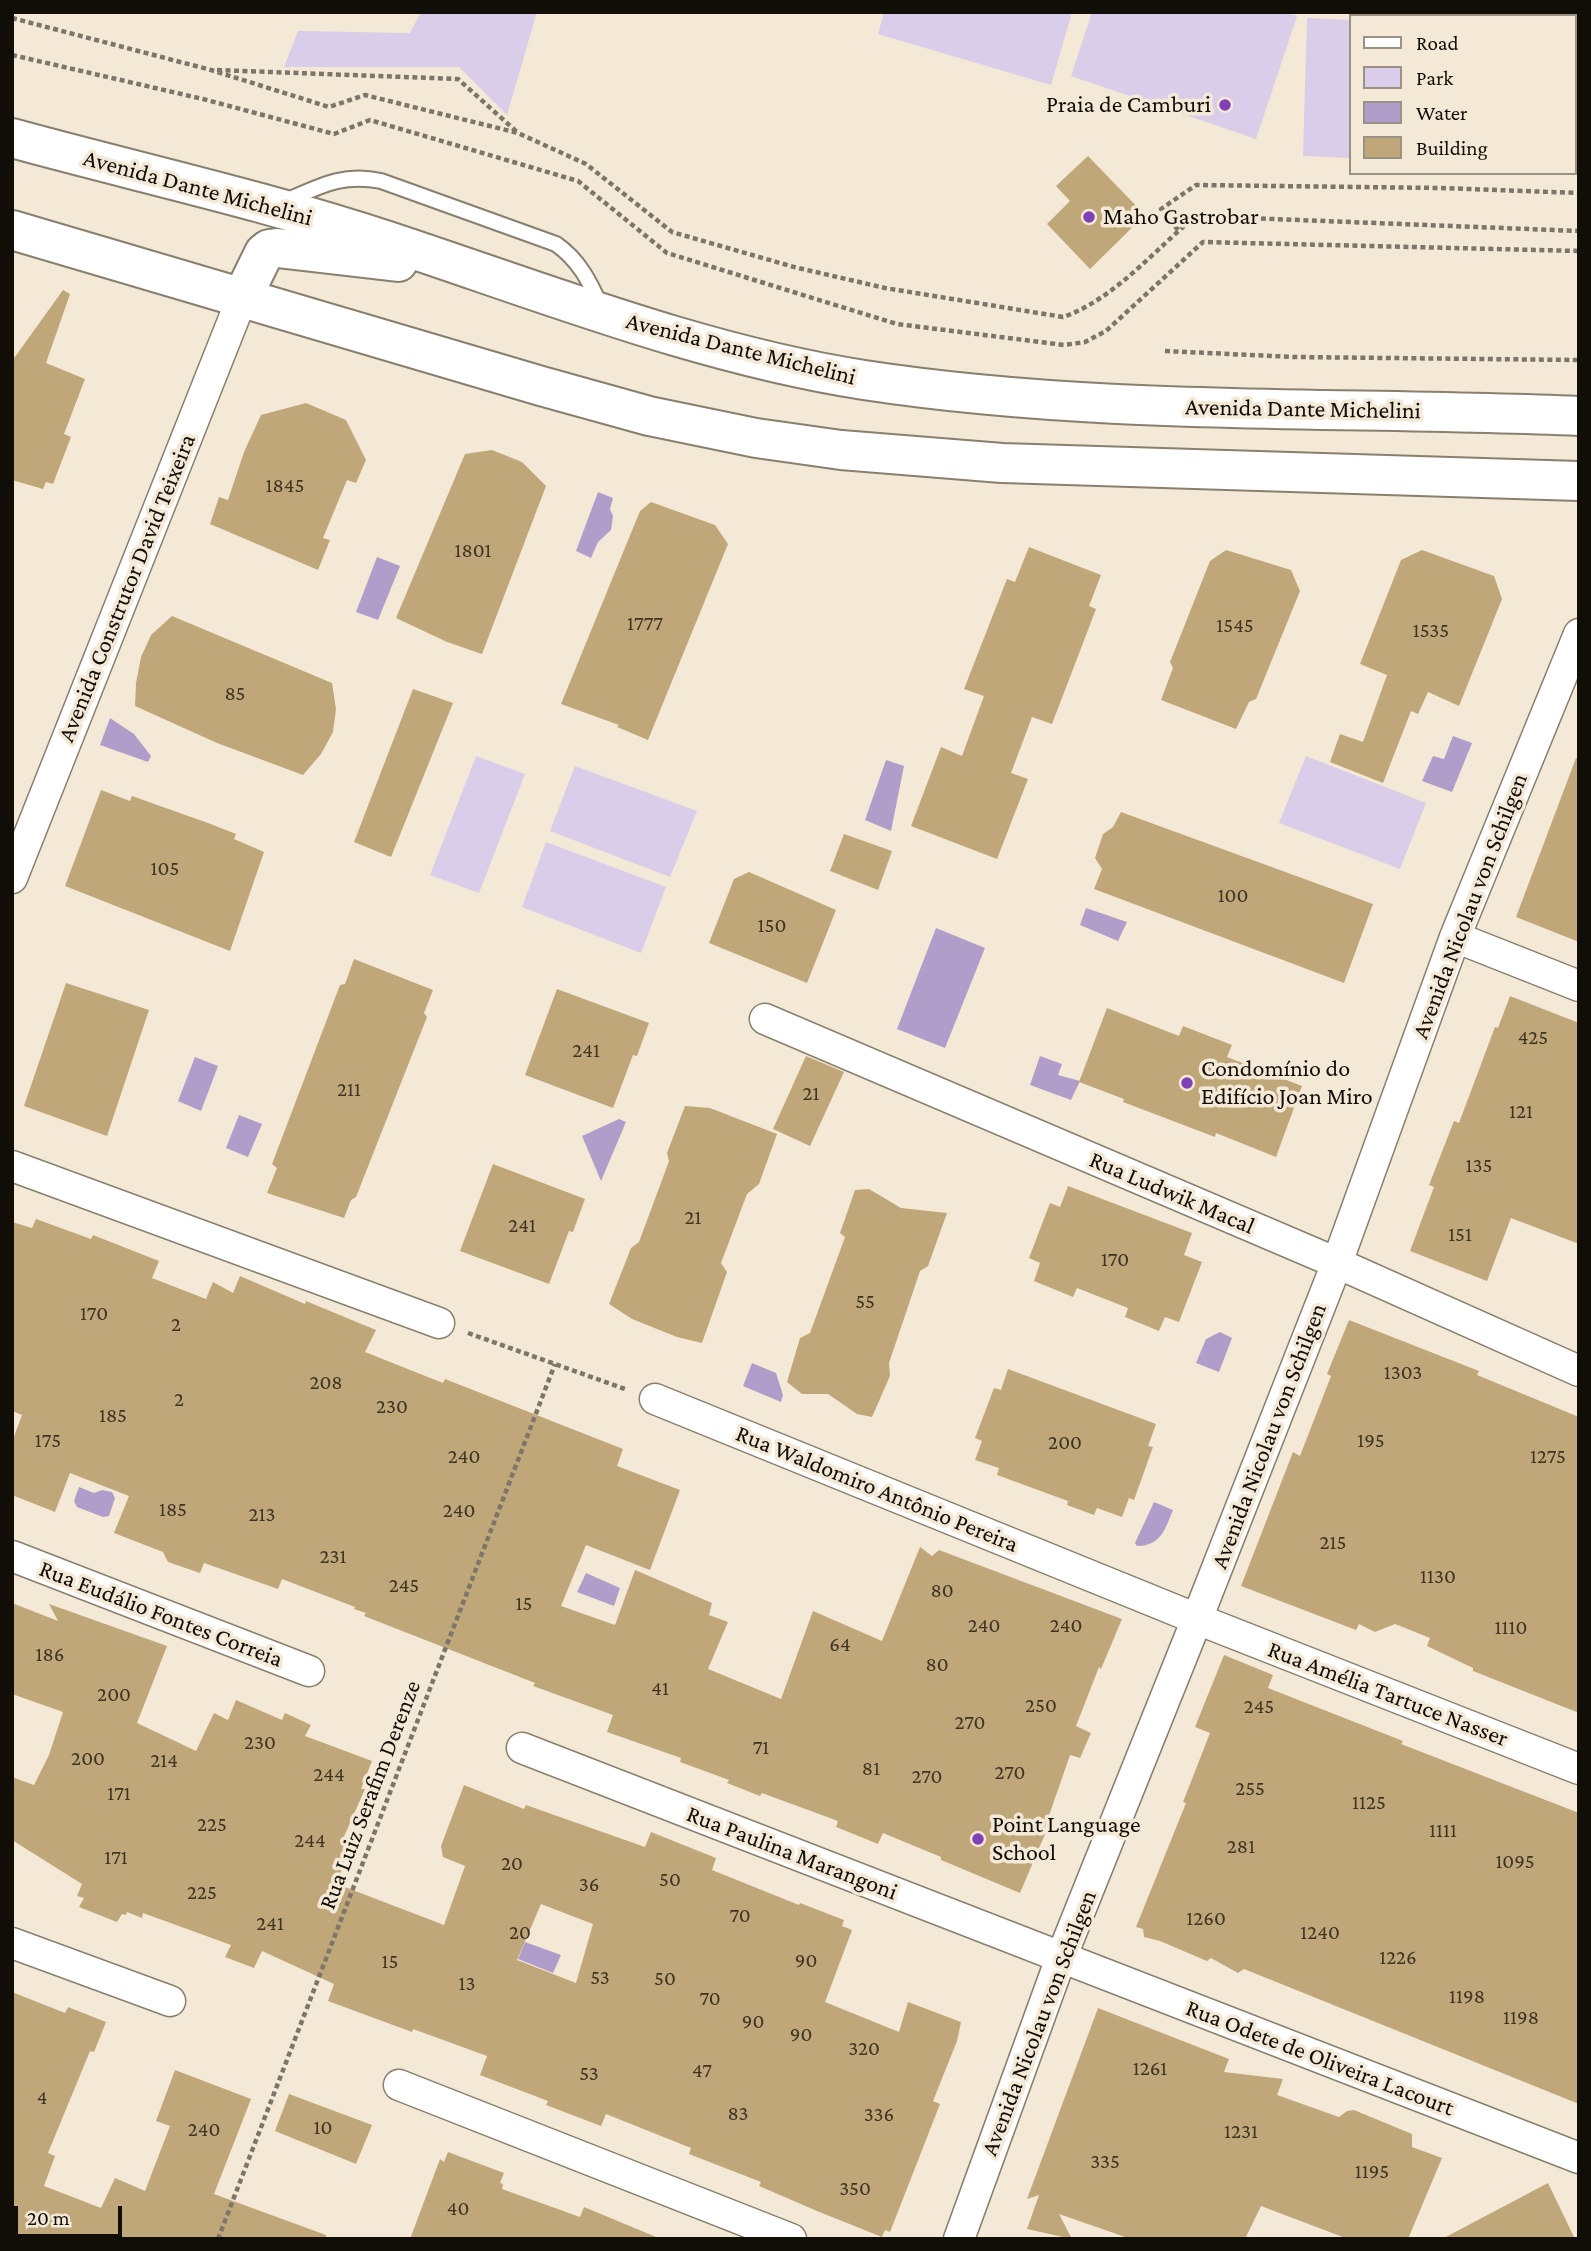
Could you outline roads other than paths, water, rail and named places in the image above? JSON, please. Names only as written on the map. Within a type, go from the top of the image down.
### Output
[{"type":"main road","name":"Avenida Dante Michelini","points":[[12,138],[380,238],[605,314],[744,355],[860,380],[1011,399],[1579,416]]},
{"type":"main road","points":[[12,230],[348,331],[649,416],[756,438],[841,450],[1002,463],[1578,482]]},
{"type":"main road","points":[[242,298],[264,253],[273,248],[470,268]]},
{"type":"street","name":"Avenida Construtor David Teixeira","points":[[12,878],[242,298]]},
{"type":"street","name":"Avenida Nicolau von Schilgen","points":[[959,2239],[1061,1958],[1336,1263],[1455,937],[1579,634]]},
{"type":"street","points":[[1455,937],[1579,986]]},
{"type":"street","name":"Rua Ludwik Macal","points":[[765,1019],[1336,1263],[1579,1371]]},
{"type":"street","points":[[12,1166],[439,1323]]},
{"type":"street","name":"Rua Waldomiro Antônio Pereira","points":[[655,1399],[1197,1619]]},
{"type":"street","name":"Rua Eudálio Fontes Correia","points":[[12,1556],[309,1671]]},
{"type":"street","name":"Rua Amélia Tartuce Nasser","points":[[1197,1619],[1579,1769]]},
{"type":"street","name":"Rua Paulina Marangoni","points":[[522,1748],[1061,1958]]},
{"type":"street","points":[[12,1943],[170,2001]]},
{"type":"street","name":"Rua Odete de Oliveira Lacourt","points":[[1061,1958],[1579,2158]]},
{"type":"street","points":[[399,2085],[791,2239]]},
{"type":"lane","points":[[272,208],[345,178],[362,177],[381,181],[556,244],[569,253],[580,267],[605,314]]},
{"type":"water","points":[[598,492],[613,498],[610,509],[613,516],[611,530],[598,542],[591,558],[576,551]]},
{"type":"water","points":[[377,557],[400,566],[378,620],[356,612]]},
{"type":"water","points":[[110,718],[134,734],[151,756],[148,762],[100,745]]},
{"type":"water","points":[[1453,736],[1472,743],[1452,792],[1422,781],[1433,756],[1444,759]]},
{"type":"water","points":[[886,760],[904,766],[891,831],[865,820]]},
{"type":"water","points":[[1086,908],[1127,922],[1118,941],[1080,925]]},
{"type":"water","points":[[936,928],[985,948],[945,1048],[897,1029]]},
{"type":"water","points":[[1040,1056],[1062,1064],[1058,1075],[1080,1081],[1071,1100],[1030,1085]]},
{"type":"water","points":[[195,1057],[218,1066],[201,1111],[178,1101]]},
{"type":"water","points":[[239,1115],[262,1124],[248,1157],[226,1148]]},
{"type":"water","points":[[619,1119],[626,1122],[601,1181],[582,1136]]},
{"type":"water","points":[[1220,1332],[1232,1338],[1219,1372],[1196,1363],[1206,1339]]},
{"type":"water","points":[[752,1363],[776,1373],[783,1395],[781,1402],[743,1386]]},
{"type":"water","points":[[79,1487],[94,1493],[102,1490],[112,1492],[115,1498],[109,1516],[103,1517],[77,1507],[74,1501]]},
{"type":"water","points":[[1154,1502],[1173,1510],[1157,1540],[1137,1546],[1135,1543]]},
{"type":"water","points":[[586,1573],[620,1588],[614,1606],[577,1592]]},
{"type":"water","points":[[525,1942],[561,1955],[553,1973],[518,1959]]},
{"type":"place","name":"Praia de Camburi","points":[[1225,105]]},
{"type":"place","name":"Maho Gastrobar","points":[[1089,217]]},
{"type":"place","name":"Condomínio do Edifício Joan Miro","points":[[1187,1083]]},
{"type":"place","name":"Point Language School","points":[[978,1839]]}]
